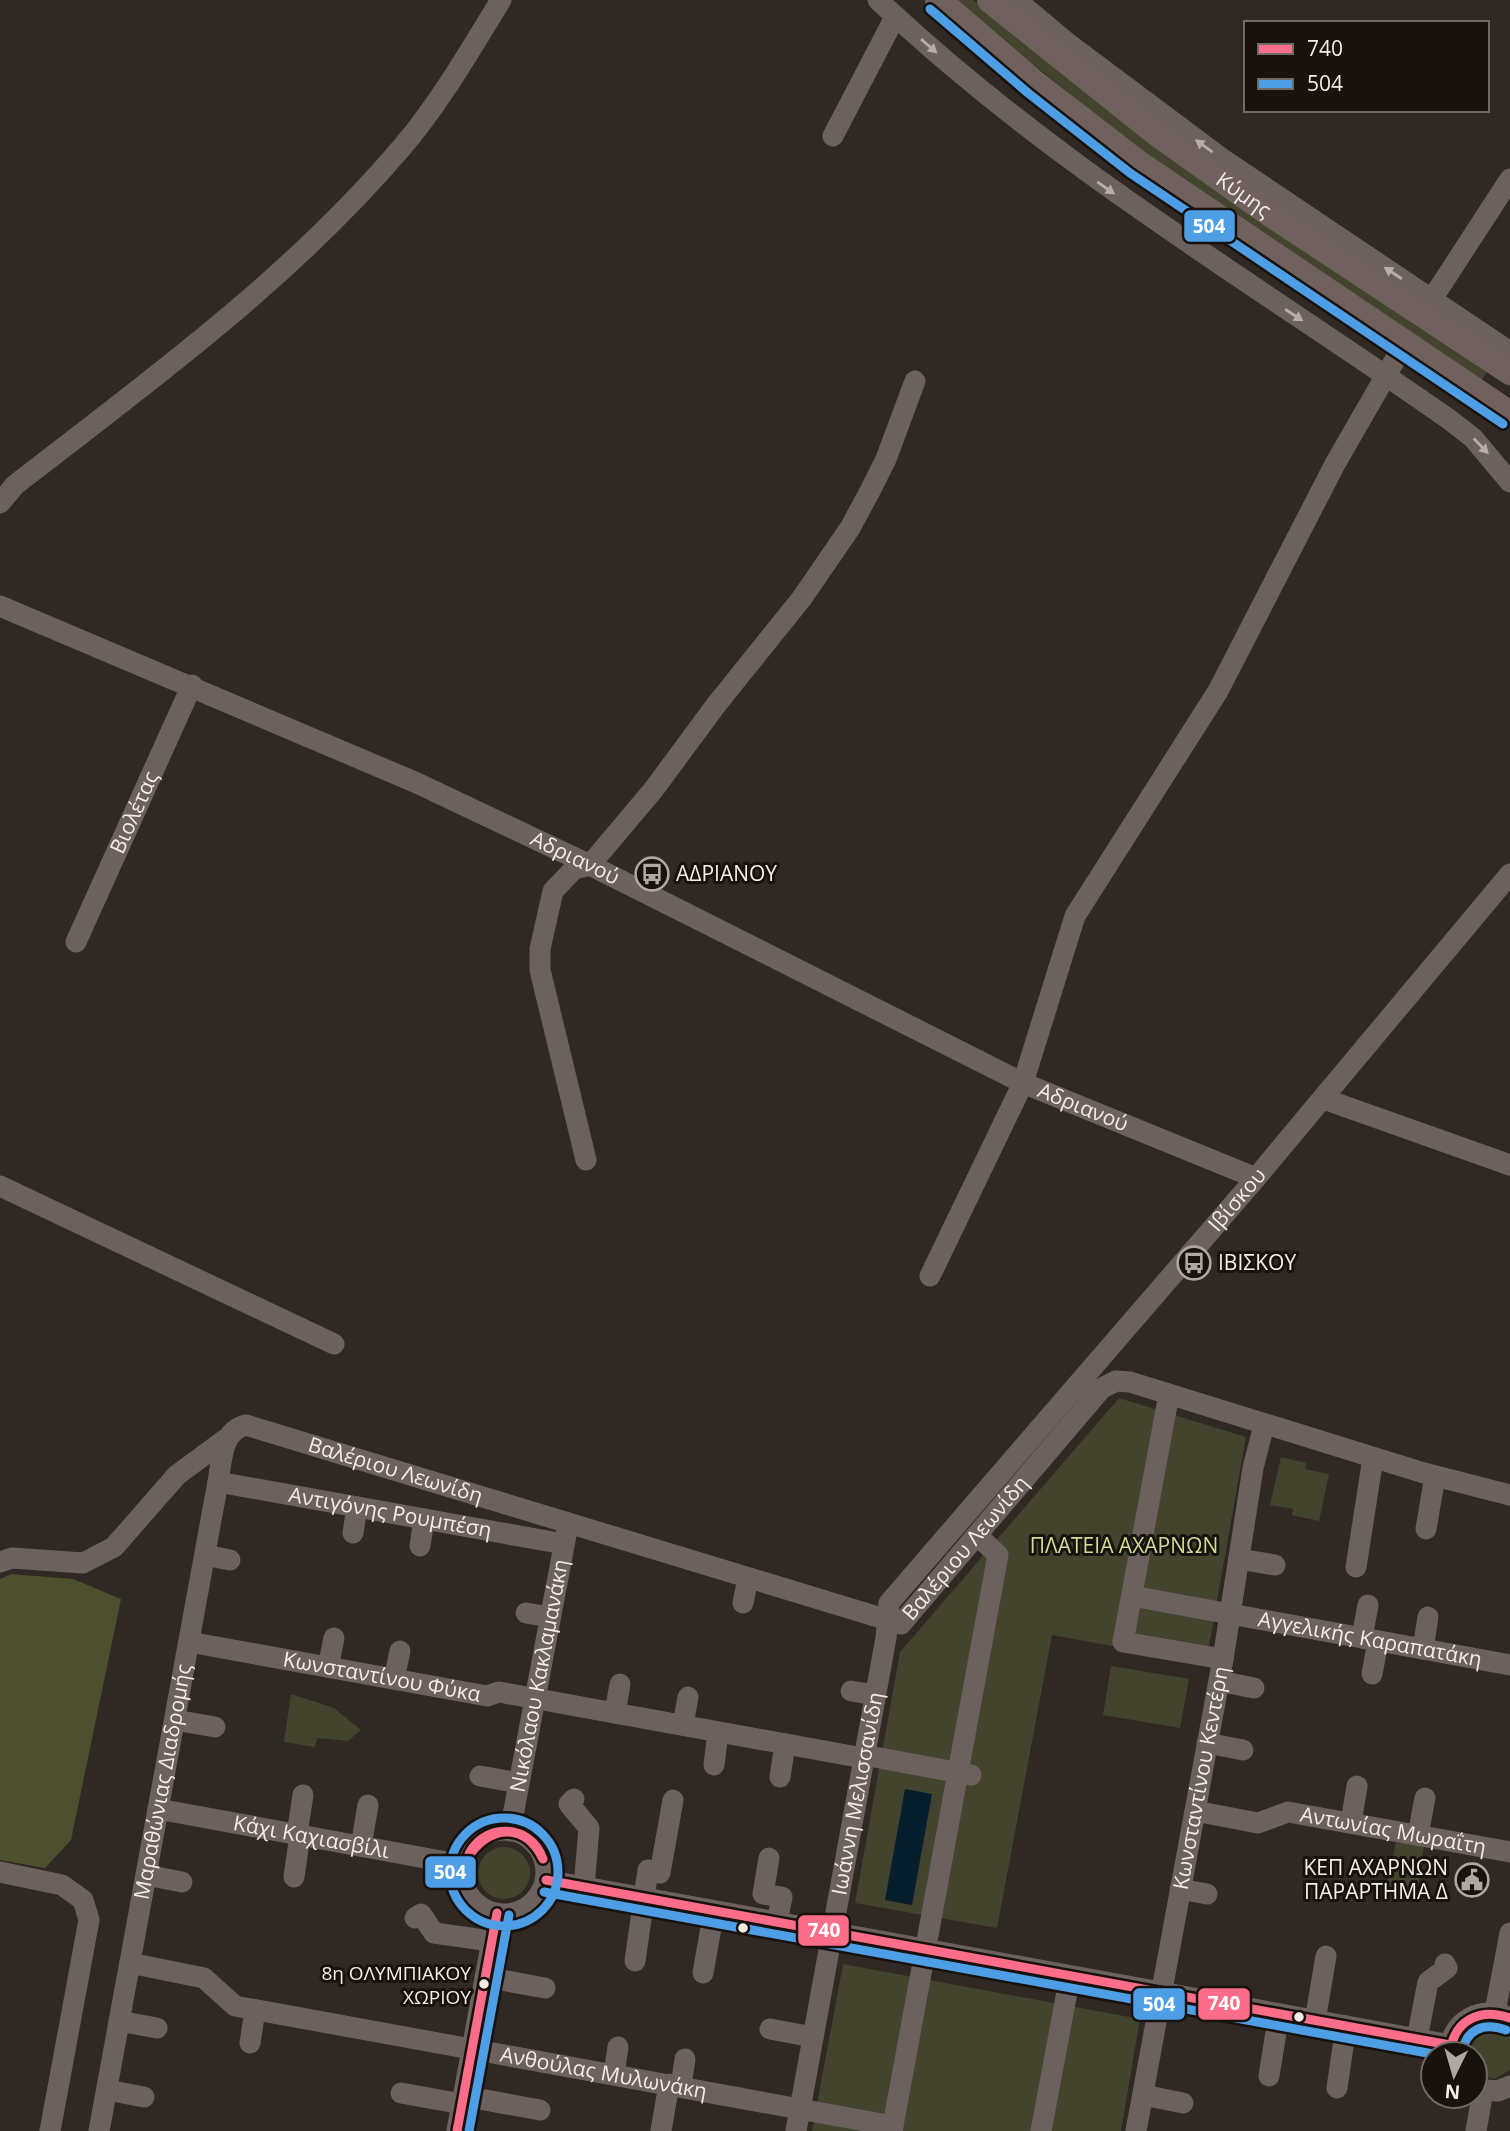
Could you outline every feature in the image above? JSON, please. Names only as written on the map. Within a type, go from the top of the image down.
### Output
[{"type":"main road","name":"Κύμης","points":[[938,0],[1036,84],[1138,163],[1510,414]]},
{"type":"main road","name":"Κύμης","points":[[990,0],[1159,135],[1266,211],[1510,372]]},
{"type":"street","points":[[0,503],[15,485],[256,296],[328,226],[404,145],[449,85],[501,0]]},
{"type":"street","points":[[878,0],[971,83],[1090,177],[1386,375],[1473,438],[1510,481]]},
{"type":"street","points":[[1016,0],[1070,45],[1221,158],[1510,352]]},
{"type":"street","points":[[833,136],[895,17]]},
{"type":"street","points":[[1432,299],[1510,179]]},
{"type":"street","points":[[930,1276],[1023,1083],[1075,916],[1192,736],[1328,476],[1404,344]]},
{"type":"street","points":[[586,1160],[547,1003],[540,949],[553,891],[574,869],[590,865],[654,789],[716,705],[802,598],[850,528],[886,459],[915,381]]},
{"type":"street","name":"Αδριανού","points":[[0,606],[192,685],[417,783],[590,865],[1023,1083],[1256,1178]]},
{"type":"street","name":"Βιολέτας","points":[[76,942],[192,685]]},
{"type":"street","name":"Ιβίσκου","points":[[887,1620],[890,1603],[1324,1099],[1510,874]]},
{"type":"street","points":[[1324,1099],[1510,1165]]},
{"type":"street","points":[[0,1186],[334,1343]]},
{"type":"street","name":"Βαλέριου Λεωνίδη","points":[[228,1436],[246,1425],[901,1624],[907,1621],[1102,1388],[1115,1381],[1130,1382],[1373,1458],[1510,1495]]},
{"type":"street","points":[[1169,1394],[1123,1642],[1223,1659]]},
{"type":"street","name":"Κωνσταντίνου Κεντέρη","points":[[1136,2131],[1223,1659],[1253,1468],[1264,1425]]},
{"type":"street","points":[[0,1562],[12,1558],[83,1563],[114,1547],[177,1475],[228,1436]]},
{"type":"street","name":"Μαραθώνιας Διαδρομής","points":[[99,2131],[228,1436]]},
{"type":"street","points":[[1356,1567],[1373,1458]]},
{"type":"street","points":[[1426,1529],[1434,1476]]},
{"type":"street","name":"Αντιγόνης Ρουμπέση","points":[[218,1482],[564,1545]]},
{"type":"street","points":[[353,1534],[357,1507]]},
{"type":"street","points":[[420,1546],[424,1519]]},
{"type":"street","name":"Νικόλαου Κακλαμανάκη","points":[[510,1831],[569,1523]]},
{"type":"street","points":[[892,2128],[925,1949],[964,1774],[998,1555],[978,1536]]},
{"type":"street","points":[[205,1555],[230,1560]]},
{"type":"street","points":[[1239,1559],[1275,1565]]},
{"type":"street","points":[[743,1603],[748,1578]]},
{"type":"street","name":"Αγγελικής Καραπατάκη","points":[[1132,1596],[1423,1649],[1472,1667],[1510,1665]]},
{"type":"street","points":[[1368,1605],[1372,1674]]},
{"type":"street","points":[[526,1613],[550,1618]]},
{"type":"street","points":[[1423,1649],[1428,1617]]},
{"type":"street","name":"Ιωάννη Μελισσανίδη","points":[[796,2131],[887,1620]]},
{"type":"street","points":[[328,1667],[334,1638]]},
{"type":"street","name":"Κωνσταντίνου Φύκα","points":[[189,1642],[487,1696],[499,1692],[964,1774]]},
{"type":"street","points":[[394,1679],[400,1650]]},
{"type":"street","points":[[1219,1681],[1254,1688]]},
{"type":"street","points":[[615,1713],[620,1684]]},
{"type":"street","points":[[851,1691],[875,1695]]},
{"type":"street","points":[[683,1725],[688,1697]]},
{"type":"street","points":[[174,1720],[215,1727]]},
{"type":"street","points":[[714,1765],[718,1732]]},
{"type":"street","points":[[1207,1743],[1243,1750]]},
{"type":"street","points":[[780,1777],[785,1744]]},
{"type":"street","points":[[480,1776],[519,1783]]},
{"type":"street","points":[[1344,1828],[1357,1786]]},
{"type":"street","points":[[294,1877],[303,1795]]},
{"type":"street","points":[[1418,1835],[1425,1798]]},
{"type":"street","points":[[574,1800],[569,1804],[589,1828],[584,1887]]},
{"type":"street","points":[[635,1961],[648,1870],[660,1873],[673,1800]]},
{"type":"street","points":[[361,1846],[368,1805]]},
{"type":"street","name":"Κάχι Καχιασβίλι","points":[[158,1809],[463,1865]]},
{"type":"street","name":"Αντωνίας Μωραΐτη","points":[[1195,1811],[1258,1823],[1288,1812],[1344,1828],[1418,1835],[1510,1852]]},
{"type":"street","points":[[510,1831],[534,1843],[546,1867],[546,1880],[533,1903],[510,1914],[497,1913],[474,1901],[466,1890],[463,1865],[469,1850],[480,1838],[494,1832],[510,1831]]},
{"type":"street","points":[[769,1858],[763,1894],[782,1897],[778,1922]]},
{"type":"street","points":[[0,1872],[62,1885],[83,1900],[89,1920],[50,2131]]},
{"type":"street","points":[[146,1875],[182,1882]]},
{"type":"street","points":[[546,1880],[1420,2040]]},
{"type":"street","points":[[1180,1889],[1207,1894]]},
{"type":"street","points":[[703,1973],[714,1911]]},
{"type":"street","points":[[457,2131],[497,1913]]},
{"type":"street","points":[[415,1918],[421,1914],[434,1933],[491,1941]]},
{"type":"street","points":[[1452,2040],[1454,2033],[1471,2016],[1503,2015],[1510,1933]]},
{"type":"street","points":[[1315,2021],[1326,1956]]},
{"type":"street","name":"Ανθούλας Μυλωνάκη","points":[[130,1964],[204,1978],[235,2007],[267,2006],[472,2049],[800,2108],[892,2128]]},
{"type":"street","points":[[1417,2039],[1429,1982],[1447,1968],[1446,1964]]},
{"type":"street","points":[[1041,2131],[1070,1976]]},
{"type":"street","points":[[485,1977],[545,1988]]},
{"type":"street","points":[[250,2043],[267,2006]]},
{"type":"street","points":[[1269,2076],[1279,2014]]},
{"type":"street","points":[[119,2021],[157,2028]]},
{"type":"street","points":[[1337,2088],[1346,2026]]},
{"type":"street","points":[[770,2029],[813,2037]]},
{"type":"street","points":[[614,2074],[618,2047]]},
{"type":"street","points":[[661,2131],[685,2059]]},
{"type":"street","points":[[1489,2091],[1498,2091],[1510,2086]]},
{"type":"street","points":[[107,2090],[144,2096]]},
{"type":"street","points":[[401,2093],[540,2110]]},
{"type":"street","points":[[1143,2095],[1183,2103]]},
{"type":"street","points":[[1476,2131],[1478,2110]]},
{"type":"green space","points":[[954,0],[973,0],[1154,146],[1488,370],[1481,381],[1146,155]]},
{"type":"green space","name":"ΠΛΑΤΕΙΑ ΑΧΑΡΝΩΝ","points":[[1119,1398],[1246,1437],[1206,1663],[1052,1635],[997,1928],[855,1903],[900,1652]]},
{"type":"green space","points":[[1281,1457],[1306,1463],[1305,1469],[1329,1474],[1319,1521],[1292,1515],[1293,1509],[1270,1505]]},
{"type":"green space","points":[[11,1574],[73,1579],[121,1599],[71,1840],[45,1868],[0,1860],[0,1579]]},
{"type":"green space","points":[[1111,1666],[1189,1679],[1180,1728],[1103,1715]]},
{"type":"green space","points":[[291,1694],[334,1708],[361,1730],[348,1741],[317,1738],[315,1747],[284,1742]]},
{"type":"green space","points":[[1396,1842],[1424,1846],[1417,1894],[1386,1889]]},
{"type":"green space","points":[[504,1847],[523,1854],[530,1873],[523,1892],[504,1899],[485,1892],[478,1873],[485,1854]]},
{"type":"green space","points":[[843,1964],[1140,2019],[1121,2131],[812,2131]]},
{"type":"green space","points":[[1487,2027],[1503,2030],[1510,2036],[1510,2070],[1494,2079],[1489,2078],[1489,2040],[1470,2040],[1472,2034]]},
{"type":"water","points":[[905,1789],[932,1794],[912,1905],[885,1900]]},
{"type":"transit line","name":"504","points":[[930,9],[1028,93],[1130,173],[1503,424]]},
{"type":"transit line","name":"504","points":[[504,1818],[525,1822],[542,1834],[554,1851],[558,1872],[554,1893],[542,1910],[525,1922],[504,1926],[483,1922],[466,1910],[454,1893],[450,1872],[454,1851],[466,1834],[483,1822],[504,1818]]},
{"type":"transit line","name":"740","points":[[467,1859],[482,1838],[505,1831],[527,1838],[543,1859]]},
{"type":"transit line","name":"740","points":[[467,1859],[485,1840],[505,1832],[526,1838],[543,1859]]},
{"type":"transit line","name":"740","points":[[546,1880],[1423,2040]]},
{"type":"transit line","name":"504","points":[[544,1892],[1419,2051]]},
{"type":"transit line","name":"740","points":[[457,2131],[497,1913]]},
{"type":"transit line","name":"504","points":[[469,2131],[509,1915]]},
{"type":"transit line","name":"740","points":[[1453,2040],[1462,2025],[1478,2016],[1488,2014],[1510,2018]]},
{"type":"transit line","name":"504","points":[[1466,2040],[1471,2033],[1483,2027],[1506,2030]]},
{"type":"place","name":"ΑΔΡΙΑΝΟΥ","points":[[652,874]]},
{"type":"place","name":"ΙΒΙΣΚΟΥ","points":[[1194,1263]]},
{"type":"place","name":"ΚΕΠ ΑΧΑΡΝΩΝ ΠΑΡΑΡΤΗΜΑ Δ","points":[[1472,1880]]},
{"type":"place","name":"8η ΟΛΥΜΠΙΑΚΟΥ ΧΩΡΙΟΥ","points":[[484,1984]]}]
